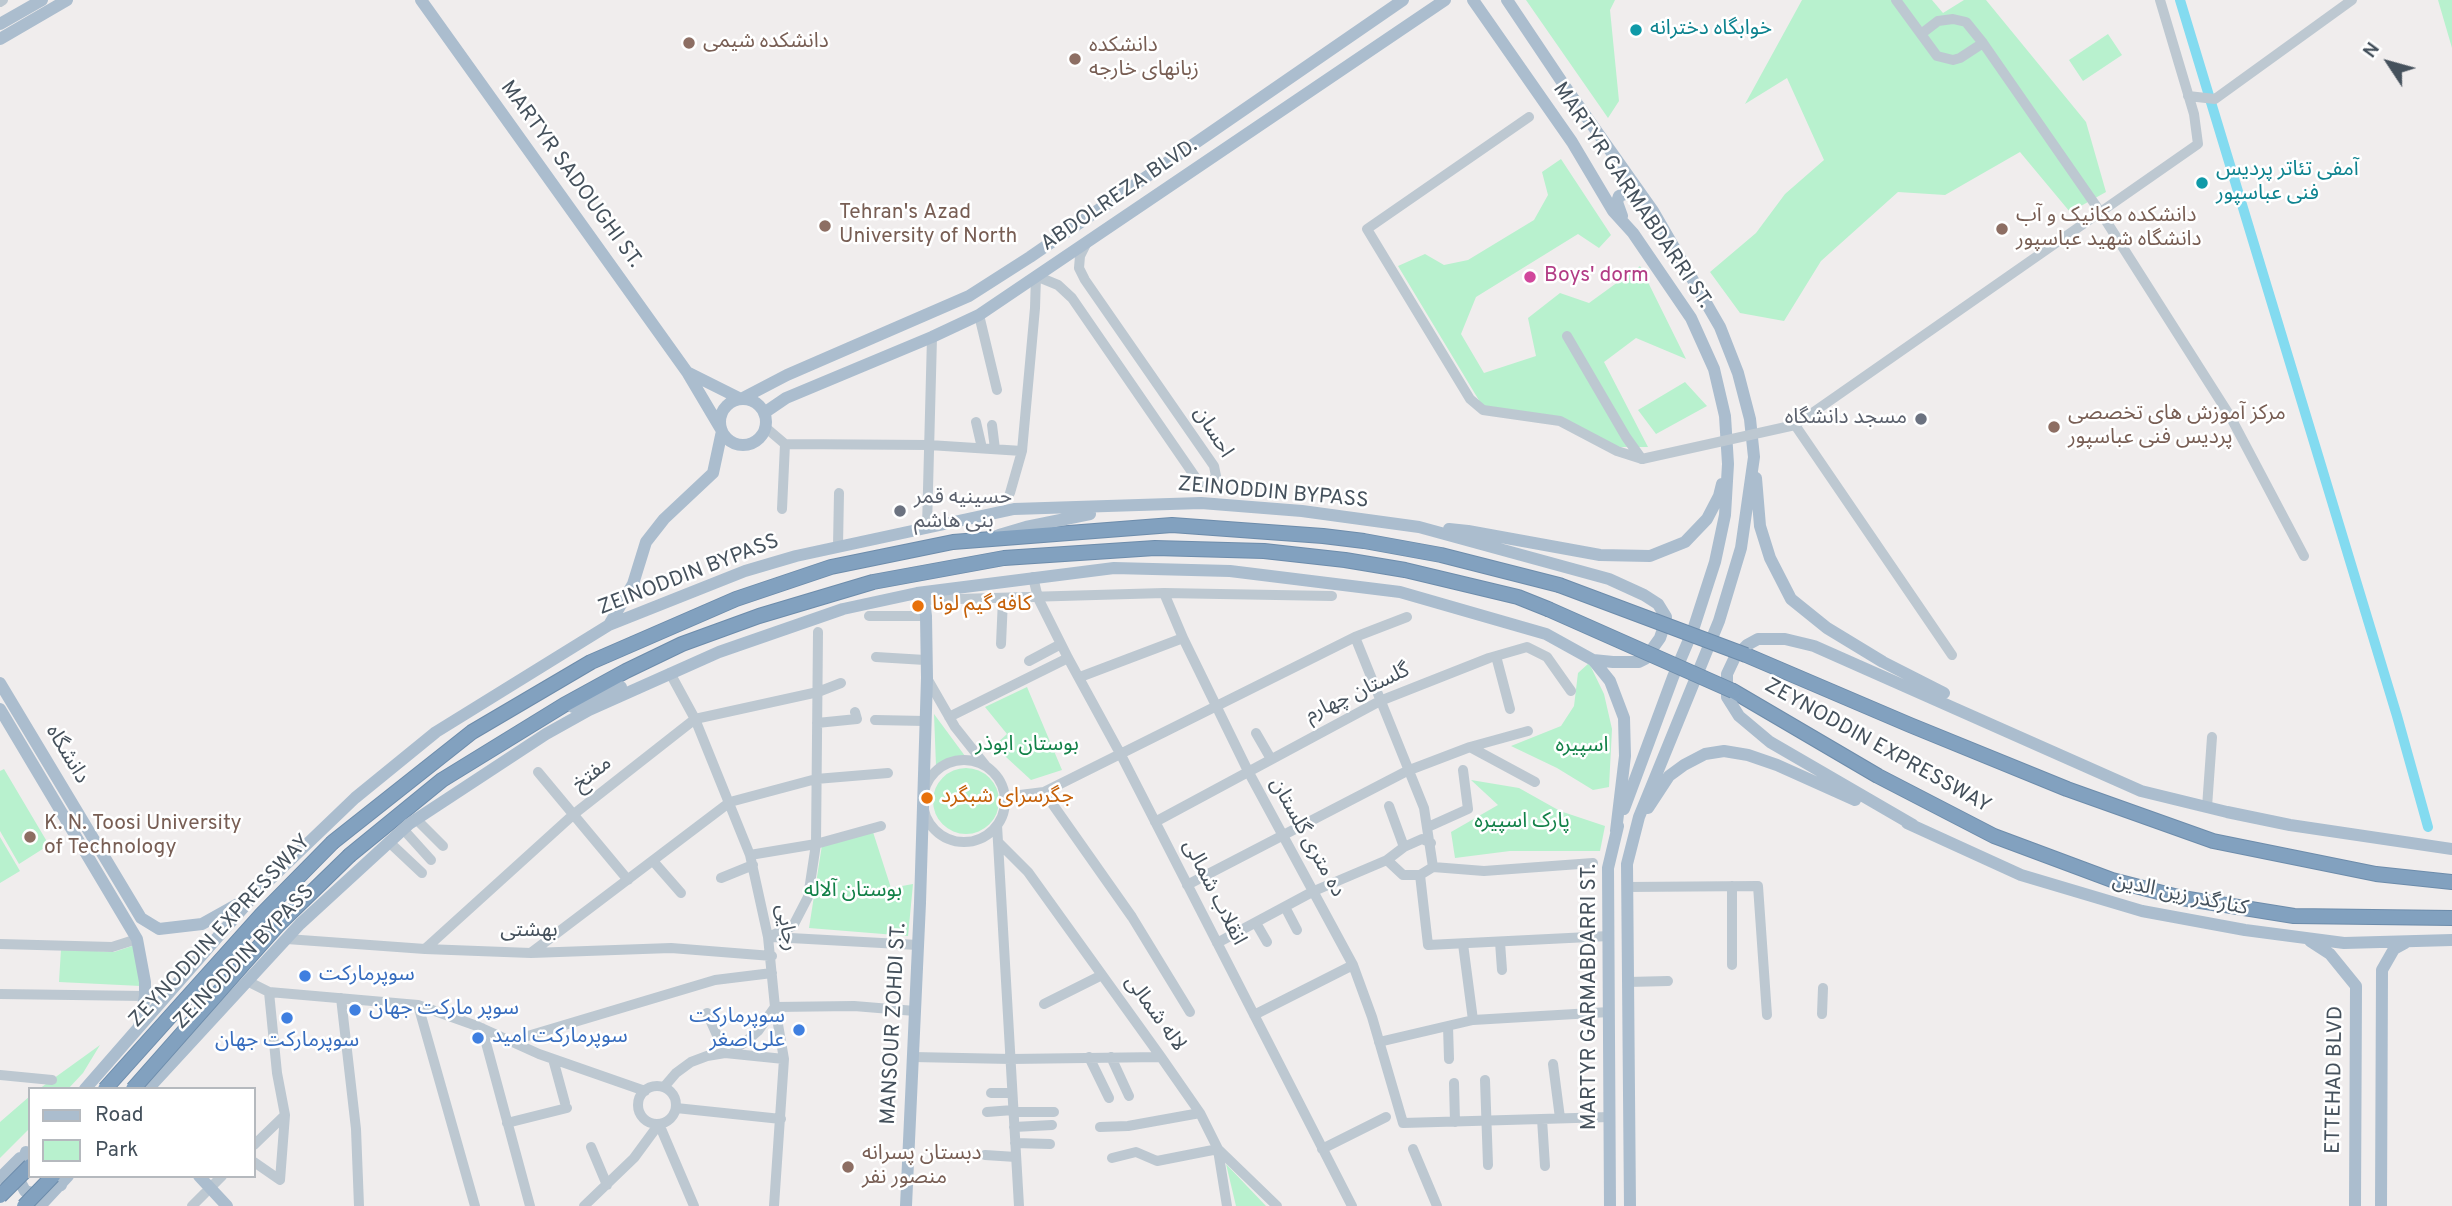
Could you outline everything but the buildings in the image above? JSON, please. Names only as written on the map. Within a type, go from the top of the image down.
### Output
[{"type":"highway","name":"ZEYNODDIN EXPRESSWAY","points":[[107,1087],[253,923],[333,842],[472,732],[591,662],[736,599],[831,567],[953,542],[986,539],[1172,526],[1323,536],[1441,555],[1559,585],[1746,655],[1910,726],[2067,789],[2213,841],[2376,874],[2452,881]]},
{"type":"highway","name":"ZEYNODDIN EXPRESSWAY","points":[[135,1087],[278,925],[350,855],[442,780],[522,730],[626,671],[682,644],[746,621],[873,582],[1004,558],[1155,548],[1264,551],[1405,570],[1518,597],[1733,691],[1878,776],[1994,836],[2112,880],[2182,898],[2294,916],[2452,918]]},
{"type":"highway","points":[[0,1196],[28,1156]]},
{"type":"highway","points":[[24,1206],[61,1179]]},
{"type":"main road","points":[[0,24],[42,0]]},
{"type":"main road","points":[[0,39],[67,0]]},
{"type":"main road","name":"MARTYR SADOUGHI ST.","points":[[421,0],[687,372],[722,431]]},
{"type":"main road","name":"ABDOLREZA BLVD.","points":[[741,399],[787,375],[969,296],[1030,257],[1403,0]]},
{"type":"main road","name":"ABDOLREZA BLVD.","points":[[764,413],[793,395],[979,315],[1445,0]]},
{"type":"main road","name":"MARTYR GARMABDARRI ST.","points":[[1474,0],[1572,142],[1614,211],[1633,233],[1691,318],[1714,369],[1726,416],[1728,464],[1725,515],[1715,562],[1693,630],[1672,677],[1616,831],[1608,868],[1611,1206]]},
{"type":"main road","name":"MARTYR GARMABDARRI ST.","points":[[1507,0],[1653,211],[1720,327],[1738,373],[1750,419],[1754,457],[1741,548],[1719,621],[1639,817],[1627,864],[1630,1206]]},
{"type":"main road","points":[[1633,233],[1618,209],[1619,197],[1631,192],[1653,211]]},
{"type":"main road","points":[[687,372],[741,399],[755,402],[764,413],[765,427],[758,439],[745,445],[731,442],[722,431]]},
{"type":"main road","points":[[787,375],[785,388],[793,395]]},
{"type":"main road","points":[[609,625],[633,584],[646,542],[664,519],[713,474],[722,431],[720,417],[728,404],[741,399]]},
{"type":"main road","points":[[1754,457],[1760,526],[1770,558],[1791,598],[1827,628],[1883,662],[2023,737]]},
{"type":"main road","points":[[1419,527],[1468,531],[1600,555],[1650,556],[1685,542],[1707,519],[1719,496],[1728,464]]},
{"type":"main road","name":"ZEINODDIN BYPASS","points":[[87,1087],[257,892],[355,798],[436,732],[609,625],[745,571],[796,555],[1014,509],[1201,503],[1302,511],[1419,527],[1609,579],[1658,604],[1666,617],[1660,639],[1645,659],[1639,662],[1613,662],[1592,660],[1546,634],[1400,592],[1230,571],[1114,568],[1033,577],[843,609],[719,652],[589,710],[545,734],[416,819],[287,939],[150,1087]]},
{"type":"main road","points":[[986,539],[1072,516],[1156,505]]},
{"type":"main road","name":"MANSOUR ZOHDI ST.","points":[[906,1206],[927,678],[923,596]]},
{"type":"main road","points":[[1913,825],[1770,741],[1739,716],[1727,697],[1727,674],[1735,657],[1747,645],[1758,639],[1785,639],[1814,646],[2141,790],[2290,825],[2452,849]]},
{"type":"main road","points":[[522,730],[593,698],[719,652]]},
{"type":"main road","points":[[1592,660],[1611,681],[1624,718],[1625,756],[1616,831]]},
{"type":"main road","name":"دانشگاه","points":[[0,683],[7,712],[137,939],[145,996],[138,1029]]},
{"type":"main road","name":"دانشگاه","points":[[7,712],[74,806],[141,918],[150,925],[159,929],[202,924],[257,892]]},
{"type":"main road","points":[[1627,864],[1646,812],[1669,776],[1705,754],[1724,751],[1748,755],[1777,765],[1913,825]]},
{"type":"main road","points":[[62,812],[74,806]]},
{"type":"main road","name":"کنارگذر زین الدین","points":[[1913,825],[2021,875],[2142,911],[2183,920],[2344,943],[2452,940]]},
{"type":"main road","points":[[218,936],[249,922],[257,923],[266,931],[270,944],[247,981]]},
{"type":"main road","name":"ETTEHAD BLVD","points":[[2303,938],[2320,946],[2339,963],[2356,986],[2355,1206]]},
{"type":"main road","name":"ETTEHAD BLVD","points":[[2381,1206],[2382,970],[2394,949],[2407,941]]},
{"type":"main road","points":[[2357,997],[2370,989],[2381,1002]]},
{"type":"main road","points":[[0,1178],[28,1156]]},
{"type":"main road","points":[[28,1156],[17,1176],[25,1191],[40,1195],[61,1179]]},
{"type":"main road","points":[[192,1178],[227,1206]]},
{"type":"main road","points":[[200,1178],[217,1206]]},
{"type":"main road","points":[[40,1206],[61,1179]]},
{"type":"street","points":[[1896,0],[1931,51],[1944,59],[1961,58],[1983,43]]},
{"type":"street","points":[[1529,117],[1367,229],[1470,399],[1483,410],[1560,421],[1617,451],[1642,459],[1795,425],[2198,144],[2194,114],[2160,0]]},
{"type":"street","points":[[2188,96],[2215,99],[2352,0]]},
{"type":"street","points":[[1920,34],[1938,21],[1953,19],[1966,22],[1983,43],[2101,214],[2230,416],[2304,556]]},
{"type":"street","name":"احسان","points":[[1036,276],[1058,285],[1076,305],[1196,478],[1205,483],[1211,482],[1216,476],[1214,466],[1079,268],[1080,256],[1088,240]]},
{"type":"street","points":[[1010,493],[1022,451],[1036,276]]},
{"type":"street","points":[[1076,305],[1081,291],[1087,289],[1095,295]]},
{"type":"street","points":[[979,315],[997,390]]},
{"type":"street","points":[[1567,336],[1626,437],[1642,459]]},
{"type":"street","points":[[927,527],[932,337]]},
{"type":"street","points":[[976,422],[982,448]]},
{"type":"street","points":[[992,425],[995,449]]},
{"type":"street","points":[[1795,425],[1952,655]]},
{"type":"street","points":[[765,427],[785,444],[929,445],[1022,451]]},
{"type":"street","points":[[782,509],[785,444]]},
{"type":"street","points":[[838,546],[839,493]]},
{"type":"street","name":"انقلاب شمالی","points":[[1033,577],[1038,598],[1068,658],[1121,755],[1352,1206]]},
{"type":"street","points":[[923,596],[1038,598],[1164,593],[1332,596]]},
{"type":"street","name":"ده متری گلستان","points":[[1164,593],[1248,771],[1353,965],[1403,1123],[1455,1122]]},
{"type":"street","points":[[1000,645],[1003,598]]},
{"type":"street","points":[[869,616],[926,616]]},
{"type":"street","points":[[1004,797],[1044,792],[1355,637],[1406,617]]},
{"type":"street","points":[[768,937],[793,926],[808,897],[816,844],[818,632]]},
{"type":"street","points":[[1355,637],[1424,808],[1433,867]]},
{"type":"street","points":[[1080,677],[1183,638]]},
{"type":"street","points":[[1029,661],[1061,644]]},
{"type":"street","name":"گلستان چهارم","points":[[1155,822],[1381,701],[1496,656],[1527,647],[1547,657],[1571,691]]},
{"type":"street","points":[[1496,656],[1510,709]]},
{"type":"street","points":[[876,657],[925,660]]},
{"type":"street","points":[[949,718],[1068,658]]},
{"type":"street","name":"رجایی","points":[[670,673],[695,719],[751,860],[772,956],[775,1007],[784,1059],[774,1206]]},
{"type":"street","points":[[927,678],[949,718],[996,777],[1004,797],[1002,816],[997,825],[981,839],[970,842],[948,840],[938,834],[926,817],[923,803],[924,793],[939,768],[949,763],[970,761],[989,769]]},
{"type":"street","name":"مفتخ","points":[[425,949],[574,814],[695,719],[818,692],[841,683]]},
{"type":"street","points":[[817,723],[857,719],[855,712]]},
{"type":"street","points":[[875,720],[925,720]]},
{"type":"street","points":[[1187,884],[1407,771],[1470,747],[1528,731]]},
{"type":"street","points":[[1256,733],[1271,759]]},
{"type":"street","points":[[2207,807],[2212,737]]},
{"type":"street","points":[[1470,747],[1535,782]]},
{"type":"street","points":[[1428,827],[1468,808],[1463,770]]},
{"type":"street","points":[[538,772],[628,880]]},
{"type":"street","points":[[531,953],[730,802],[816,779],[888,773]]},
{"type":"street","points":[[1044,792],[1132,917],[1190,1012]]},
{"type":"street","points":[[1389,806],[1405,847]]},
{"type":"street","points":[[416,819],[443,846]]},
{"type":"street","points":[[997,825],[1018,1206]]},
{"type":"street","points":[[720,878],[751,860],[881,826]]},
{"type":"street","points":[[403,829],[431,860]]},
{"type":"street","points":[[1217,943],[1314,891],[1387,860],[1422,839],[1431,843]]},
{"type":"street","points":[[389,842],[422,873]]},
{"type":"street","name":"لاله شمالی","points":[[999,843],[1028,872],[1161,1057],[1200,1113],[1218,1149],[1277,1206]]},
{"type":"street","points":[[1387,860],[1403,875],[1420,875],[1433,867],[1484,871],[1593,863]]},
{"type":"street","points":[[653,861],[681,893]]},
{"type":"street","points":[[1420,875],[1428,945],[1609,936]]},
{"type":"street","points":[[1732,886],[1732,965]]},
{"type":"street","points":[[1627,887],[1758,886],[1767,1015]]},
{"type":"street","points":[[1285,907],[1297,930]]},
{"type":"street","points":[[1256,923],[1267,942]]},
{"type":"street","points":[[768,937],[918,945]]},
{"type":"street","points":[[0,944],[113,947],[137,939]]},
{"type":"street","name":"بهشتی","points":[[287,939],[531,953],[671,948],[772,956]]},
{"type":"street","points":[[1500,942],[1503,970]]},
{"type":"street","points":[[1463,944],[1473,1020]]},
{"type":"street","points":[[1254,1015],[1353,965]]},
{"type":"street","points":[[511,1041],[715,980],[772,973]]},
{"type":"street","points":[[1044,1004],[1102,975]]},
{"type":"street","points":[[247,981],[269,992],[418,1005],[481,1028],[539,1054],[645,1091]]},
{"type":"street","points":[[1628,982],[1668,981]]},
{"type":"street","points":[[1822,1014],[1823,988]]},
{"type":"street","points":[[256,1163],[280,1180],[285,1115],[277,1073],[269,992]]},
{"type":"street","points":[[0,994],[145,996]]},
{"type":"street","points":[[341,998],[356,1129],[357,1204]]},
{"type":"street","points":[[418,1005],[475,1206]]},
{"type":"street","points":[[664,1087],[676,1073],[691,1062],[725,1053],[744,1043],[758,1031],[775,1007],[854,1006],[915,1011]]},
{"type":"street","points":[[1379,1042],[1473,1020],[1609,1012]]},
{"type":"street","points":[[707,1013],[725,1053]]},
{"type":"street","points":[[1448,1026],[1449,1059]]},
{"type":"street","points":[[481,1028],[530,1206]]},
{"type":"street","points":[[534,1033],[533,1043],[539,1054]]},
{"type":"street","points":[[725,1053],[784,1059]]},
{"type":"street","points":[[913,1057],[1161,1057]]},
{"type":"street","points":[[1088,1057],[1109,1098]]},
{"type":"street","points":[[1111,1057],[1129,1096]]},
{"type":"street","points":[[507,1123],[566,1106],[553,1059]]},
{"type":"street","points":[[1553,1064],[1560,1118]]},
{"type":"street","points":[[0,1075],[52,1080]]},
{"type":"street","points":[[1485,1080],[1488,1165]]},
{"type":"street","points":[[1454,1083],[1455,1122],[1610,1116]]},
{"type":"street","points":[[583,1206],[634,1158],[659,1124],[670,1118],[676,1108],[674,1095],[664,1087],[654,1086],[645,1091],[639,1101],[640,1113],[648,1121],[659,1124]]},
{"type":"street","points":[[991,1093],[1012,1093]]},
{"type":"street","points":[[676,1108],[781,1119]]},
{"type":"street","points":[[987,1112],[1054,1112]]},
{"type":"street","points":[[1100,1127],[1128,1126],[1200,1113]]},
{"type":"street","points":[[256,1143],[285,1115]]},
{"type":"street","points":[[1322,1149],[1386,1116]]},
{"type":"street","points":[[1542,1119],[1545,1166]]},
{"type":"street","points":[[659,1124],[694,1206]]},
{"type":"street","points":[[1014,1127],[1052,1125]]},
{"type":"street","points":[[1015,1143],[1049,1144]]},
{"type":"street","points":[[591,1147],[607,1185]]},
{"type":"street","points":[[1112,1158],[1136,1152],[1157,1161],[1218,1149],[1227,1206]]},
{"type":"street","points":[[1413,1149],[1437,1206]]},
{"type":"street","points":[[985,1155],[1016,1157]]},
{"type":"street","points":[[192,1206],[220,1178]]},
{"type":"green space","points":[[1526,0],[1615,0],[1610,10],[1619,101],[1608,118]]},
{"type":"green space","points":[[1802,0],[1932,0],[1943,13],[1964,0],[1986,0],[2086,122],[2106,192],[2070,212],[2020,152],[1945,195],[1898,192],[1821,261],[1784,321],[1740,313],[1710,272],[1756,233],[1785,194],[1824,160],[1787,78],[1745,104]]},
{"type":"green space","points":[[2438,0],[2452,0],[2452,48]]},
{"type":"green space","points":[[2108,34],[2122,55],[2083,81],[2069,60]]},
{"type":"green space","points":[[1561,159],[1611,235],[1599,248],[1578,234],[1476,297],[1461,334],[1484,373],[1536,356],[1528,318],[1560,293],[1589,303],[1640,266],[1686,359],[1636,338],[1604,362],[1648,447],[1608,447],[1560,421],[1483,407],[1398,266],[1425,254],[1444,265],[1468,260],[1534,220],[1548,195],[1542,172]]},
{"type":"green space","points":[[1685,382],[1707,406],[1656,434],[1638,410]]},
{"type":"green space","name":"اسپیره","points":[[1589,663],[1604,694],[1612,729],[1609,787],[1593,790],[1557,768],[1511,746],[1561,726],[1574,706],[1578,673]]},
{"type":"green space","name":"بوستان ابوذر","points":[[1027,687],[1062,770],[1031,780],[994,746],[1007,734],[985,707]]},
{"type":"green space","points":[[934,714],[965,756],[936,766]]},
{"type":"green space","points":[[966,768],[979,770],[989,778],[997,788],[997,814],[989,824],[979,832],[966,834],[953,832],[943,824],[935,814],[933,801],[935,788],[943,778],[953,770]]},
{"type":"green space","points":[[4,769],[49,845],[19,864],[0,831],[0,771]]},
{"type":"green space","name":"پارک اسپیره","points":[[1471,780],[1519,788],[1560,811],[1605,826],[1600,851],[1510,851],[1455,858],[1451,832],[1498,805]]},
{"type":"green space","name":"بوستان آلاله","points":[[873,832],[891,888],[913,884],[908,936],[809,928],[822,845]]},
{"type":"green space","points":[[0,837],[20,871],[0,883]]},
{"type":"green space","points":[[135,945],[141,986],[59,982],[61,949],[114,952]]},
{"type":"green space","points":[[100,1045],[83,1073],[70,1087],[42,1087]]},
{"type":"green space","points":[[28,1098],[28,1130],[0,1158],[0,1122]]},
{"type":"green space","points":[[1226,1164],[1266,1206],[1236,1206]]},
{"type":"waterway","points":[[2180,0],[2397,716],[2428,827]]},
{"type":"place","name":"خوابگاه دخترانه","points":[[1636,30]]},
{"type":"place","name":"دانشکده شیمی","points":[[689,43]]},
{"type":"place","name":"دانشکده زبانهای خارجه","points":[[1075,59]]},
{"type":"place","name":"آمفی تئاتر پردیس فنی عباسپور","points":[[2202,183]]},
{"type":"place","name":"Tehran's Azad University of North","points":[[825,226]]},
{"type":"place","name":"دانشکده مکانیک و آب دانشگاه شهید عباسپور","points":[[2002,229]]},
{"type":"place","name":"Boys' dorm","points":[[1530,277]]},
{"type":"place","name":"مسجد دانشگاه","points":[[1921,419]]},
{"type":"place","name":"مرکز آموزش های تخصصی پردیس فنی عباسپور","points":[[2054,427]]},
{"type":"place","name":"حسینیه قمر بنی هاشم","points":[[900,511]]},
{"type":"place","name":"کافه گیم لونا","points":[[918,606]]},
{"type":"place","name":"جگرسرای شبگرد","points":[[927,798]]},
{"type":"place","name":"K. N. Toosi University of Technology","points":[[30,837]]},
{"type":"place","name":"سوپرمارکت","points":[[305,976]]},
{"type":"place","name":"سوپر مارکت جهان","points":[[355,1010]]},
{"type":"place","name":"سوپرمارکت جهان","points":[[287,1018]]},
{"type":"place","name":"سوپرمارکت علی‌اصغر","points":[[799,1030]]},
{"type":"place","name":"سوپرمارکت امید","points":[[478,1038]]},
{"type":"place","name":"دبستان پسرانه منصور نفر","points":[[848,1167]]}]
